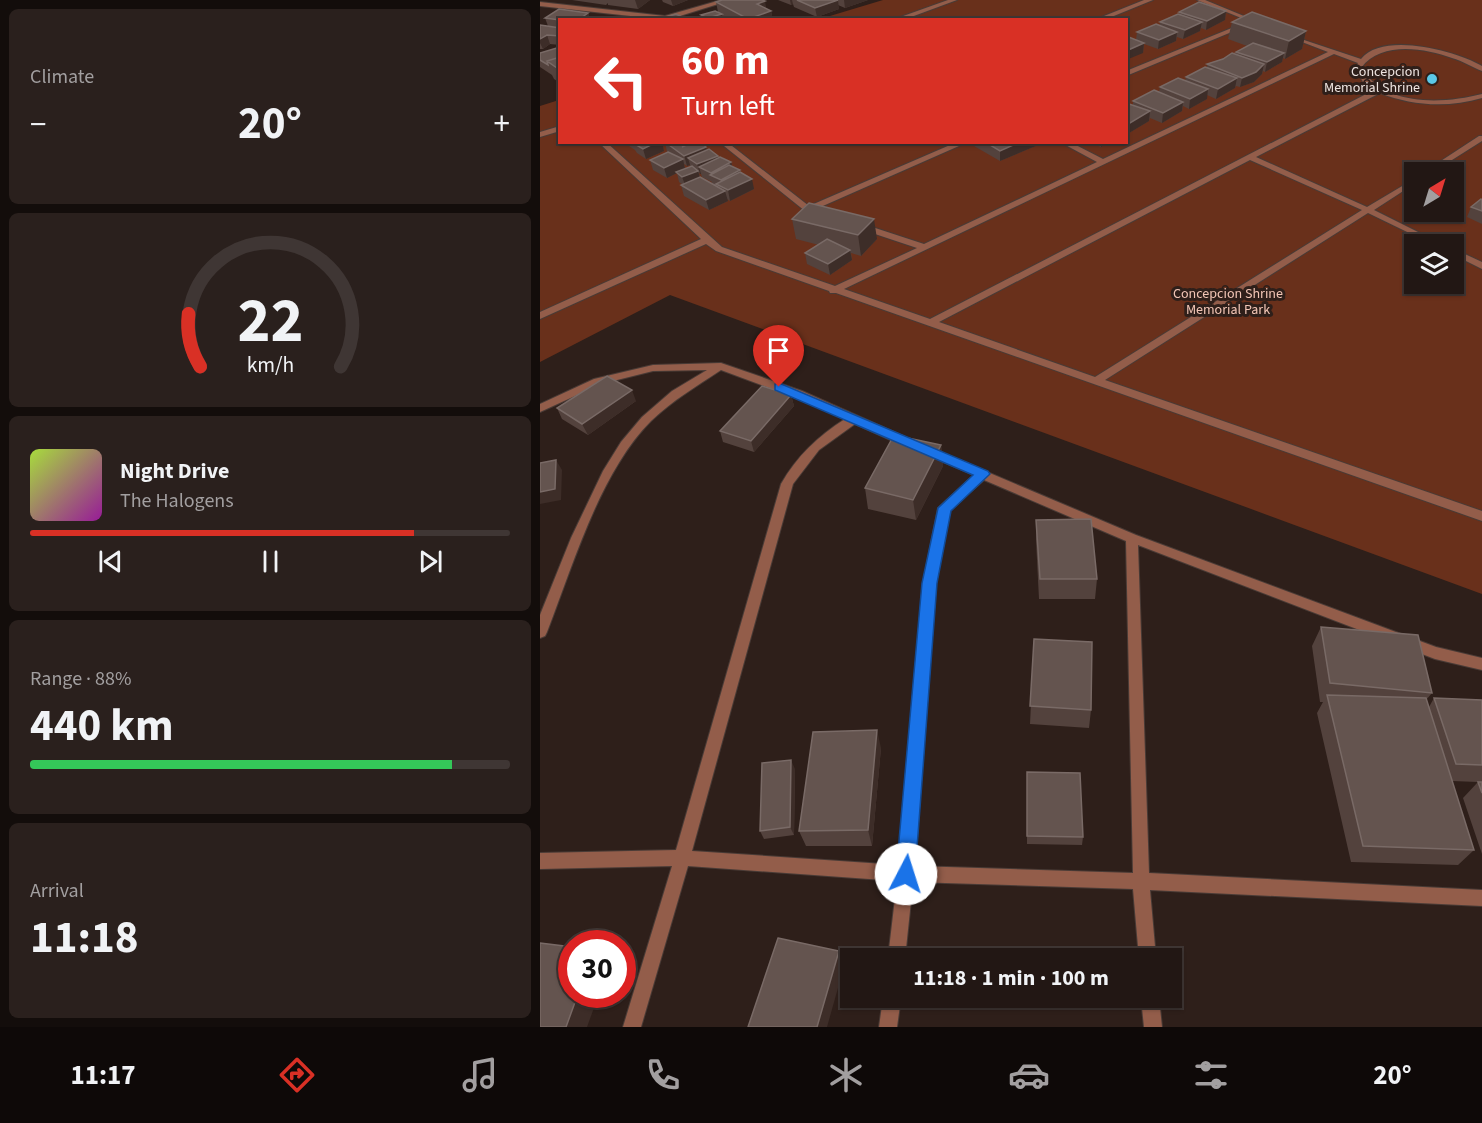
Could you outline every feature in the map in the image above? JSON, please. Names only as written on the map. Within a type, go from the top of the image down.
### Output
[{"type":"street","points":[[665,18],[728,0]]},
{"type":"street","points":[[902,18],[954,0]]},
{"type":"street","points":[[1102,18],[1150,0]]},
{"type":"street","points":[[1200,0],[1263,25]]},
{"type":"street","points":[[540,4],[654,18]]},
{"type":"street","points":[[1128,73],[1254,21]]},
{"type":"street","points":[[1283,33],[1360,61]]},
{"type":"street","points":[[1482,69],[1468,60],[1449,54],[1405,48],[1369,54],[1360,61],[1358,68],[1360,75],[1380,90],[1415,101],[1444,103],[1471,101],[1482,96]]},
{"type":"street","points":[[833,291],[1333,52]]},
{"type":"street","points":[[1468,60],[1482,59]]},
{"type":"street","points":[[930,323],[1380,90]]},
{"type":"street","points":[[1471,101],[1482,106]]},
{"type":"street","points":[[540,135],[558,129]]},
{"type":"street","points":[[1444,162],[1482,138]]},
{"type":"street","points":[[603,144],[719,249],[833,291],[1098,380],[1482,516]]},
{"type":"street","points":[[725,144],[808,209],[829,216]]},
{"type":"street","points":[[808,209],[960,144]]},
{"type":"street","points":[[1067,144],[1103,162]]},
{"type":"street","points":[[1249,157],[1417,234]]},
{"type":"street","points":[[1098,380],[1404,187]]},
{"type":"street","points":[[850,223],[924,247]]},
{"type":"street","points":[[540,316],[707,240]]},
{"type":"street","points":[[1464,257],[1482,266]]},
{"type":"street","points":[[540,408],[598,381],[653,368],[721,366],[798,394],[853,420],[1132,538],[1435,653],[1482,664]]},
{"type":"street","points":[[540,632],[603,479],[630,437],[668,399],[721,366]]},
{"type":"street","points":[[632,1027],[787,484],[801,459],[825,435],[853,420]]},
{"type":"street","points":[[897,948],[906,874],[929,583],[944,508],[983,474]]},
{"type":"street","points":[[1132,538],[1142,881],[1146,948]]},
{"type":"street","points":[[540,861],[682,858],[906,874],[1142,881],[1482,898]]},
{"type":"street","points":[[888,1027],[891,1008]]},
{"type":"street","points":[[1151,1008],[1153,1027]]},
{"type":"green space","name":"Concepcion Shrine Memorial Park","points":[[883,0],[1482,0],[1482,594],[670,295],[540,362],[540,106],[558,100],[558,144],[1128,144],[1128,18],[823,18]]},
{"type":"building","points":[[762,0],[765,1],[757,4],[771,11],[746,18],[716,2]]},
{"type":"building","points":[[797,0],[838,0],[815,8]]},
{"type":"building","points":[[1199,2],[1226,11],[1207,21],[1179,12]]},
{"type":"building","points":[[559,9],[588,13],[581,18],[545,18]]},
{"type":"building","points":[[715,11],[722,14],[708,18],[701,15]]},
{"type":"building","points":[[1252,12],[1306,31],[1289,41],[1232,22]]},
{"type":"building","points":[[676,14],[682,17],[680,18],[663,18]]},
{"type":"building","points":[[1178,14],[1202,22],[1185,30],[1160,22]]},
{"type":"building","points":[[1156,24],[1177,32],[1159,40],[1137,32]]},
{"type":"building","points":[[540,25],[558,28],[558,36],[547,35],[540,39]]},
{"type":"building","points":[[1128,37],[1144,43],[1128,50]]},
{"type":"building","points":[[1253,43],[1284,53],[1267,62],[1236,52]]},
{"type":"building","points":[[558,48],[558,58],[547,61],[548,65],[540,60],[540,53]]},
{"type":"building","points":[[1232,53],[1264,64],[1256,72],[1242,78],[1207,64],[1223,59]]},
{"type":"building","points":[[558,58],[558,69],[547,61]]},
{"type":"building","points":[[1205,67],[1237,78],[1218,89],[1186,77]]},
{"type":"building","points":[[1178,78],[1208,89],[1190,99],[1160,87]]},
{"type":"building","points":[[1154,90],[1183,102],[1163,113],[1133,101]]},
{"type":"building","points":[[1128,104],[1150,111],[1128,122]]},
{"type":"building","points":[[635,144],[653,144],[643,149]]},
{"type":"building","points":[[668,144],[687,144],[682,147],[689,144],[702,144],[706,147],[684,156]]},
{"type":"building","points":[[988,144],[1016,144],[1000,151]]},
{"type":"building","points":[[709,149],[718,156],[697,164],[688,158]]},
{"type":"building","points":[[668,152],[683,159],[664,168],[650,160]]},
{"type":"building","points":[[720,157],[731,162],[711,173],[699,167]]},
{"type":"building","points":[[729,165],[740,170],[721,180],[710,175]]},
{"type":"building","points":[[692,166],[698,171],[682,177],[676,172]]},
{"type":"building","points":[[740,172],[752,179],[728,190],[716,184]]},
{"type":"building","points":[[700,177],[725,191],[706,200],[681,185]]},
{"type":"building","points":[[1481,199],[1482,211],[1471,207]]},
{"type":"building","points":[[809,203],[874,219],[858,235],[792,219]]},
{"type":"building","points":[[827,239],[850,250],[828,264],[805,253]]},
{"type":"building","points":[[607,376],[632,390],[582,424],[557,408]]},
{"type":"building","points":[[762,386],[791,395],[751,441],[720,431]]},
{"type":"building","points":[[894,435],[941,445],[913,500],[865,488]]},
{"type":"building","points":[[556,460],[555,489],[540,492],[540,463]]},
{"type":"building","points":[[1091,519],[1097,579],[1040,579],[1036,520]]},
{"type":"building","points":[[1321,627],[1418,635],[1432,693],[1330,683]]},
{"type":"building","points":[[1034,639],[1092,642],[1091,710],[1030,706]]},
{"type":"building","points":[[1327,695],[1426,698],[1474,850],[1363,846]]},
{"type":"building","points":[[1434,698],[1482,700],[1482,765],[1456,764]]},
{"type":"building","points":[[877,730],[868,830],[799,831],[813,732]]},
{"type":"building","points":[[791,760],[790,827],[760,831],[762,763]]},
{"type":"building","points":[[1027,772],[1080,773],[1083,837],[1027,836]]},
{"type":"building","points":[[778,938],[839,951],[817,1027],[748,1027]]},
{"type":"building","points":[[540,943],[558,945],[558,1008],[573,1008],[566,1027],[540,1027]]},
{"type":"place","name":"Concepcion Memorial Shrine","points":[[1432,79]]},
{"type":"route","points":[[779,387],[983,474],[944,508],[929,583],[906,874]]}]
